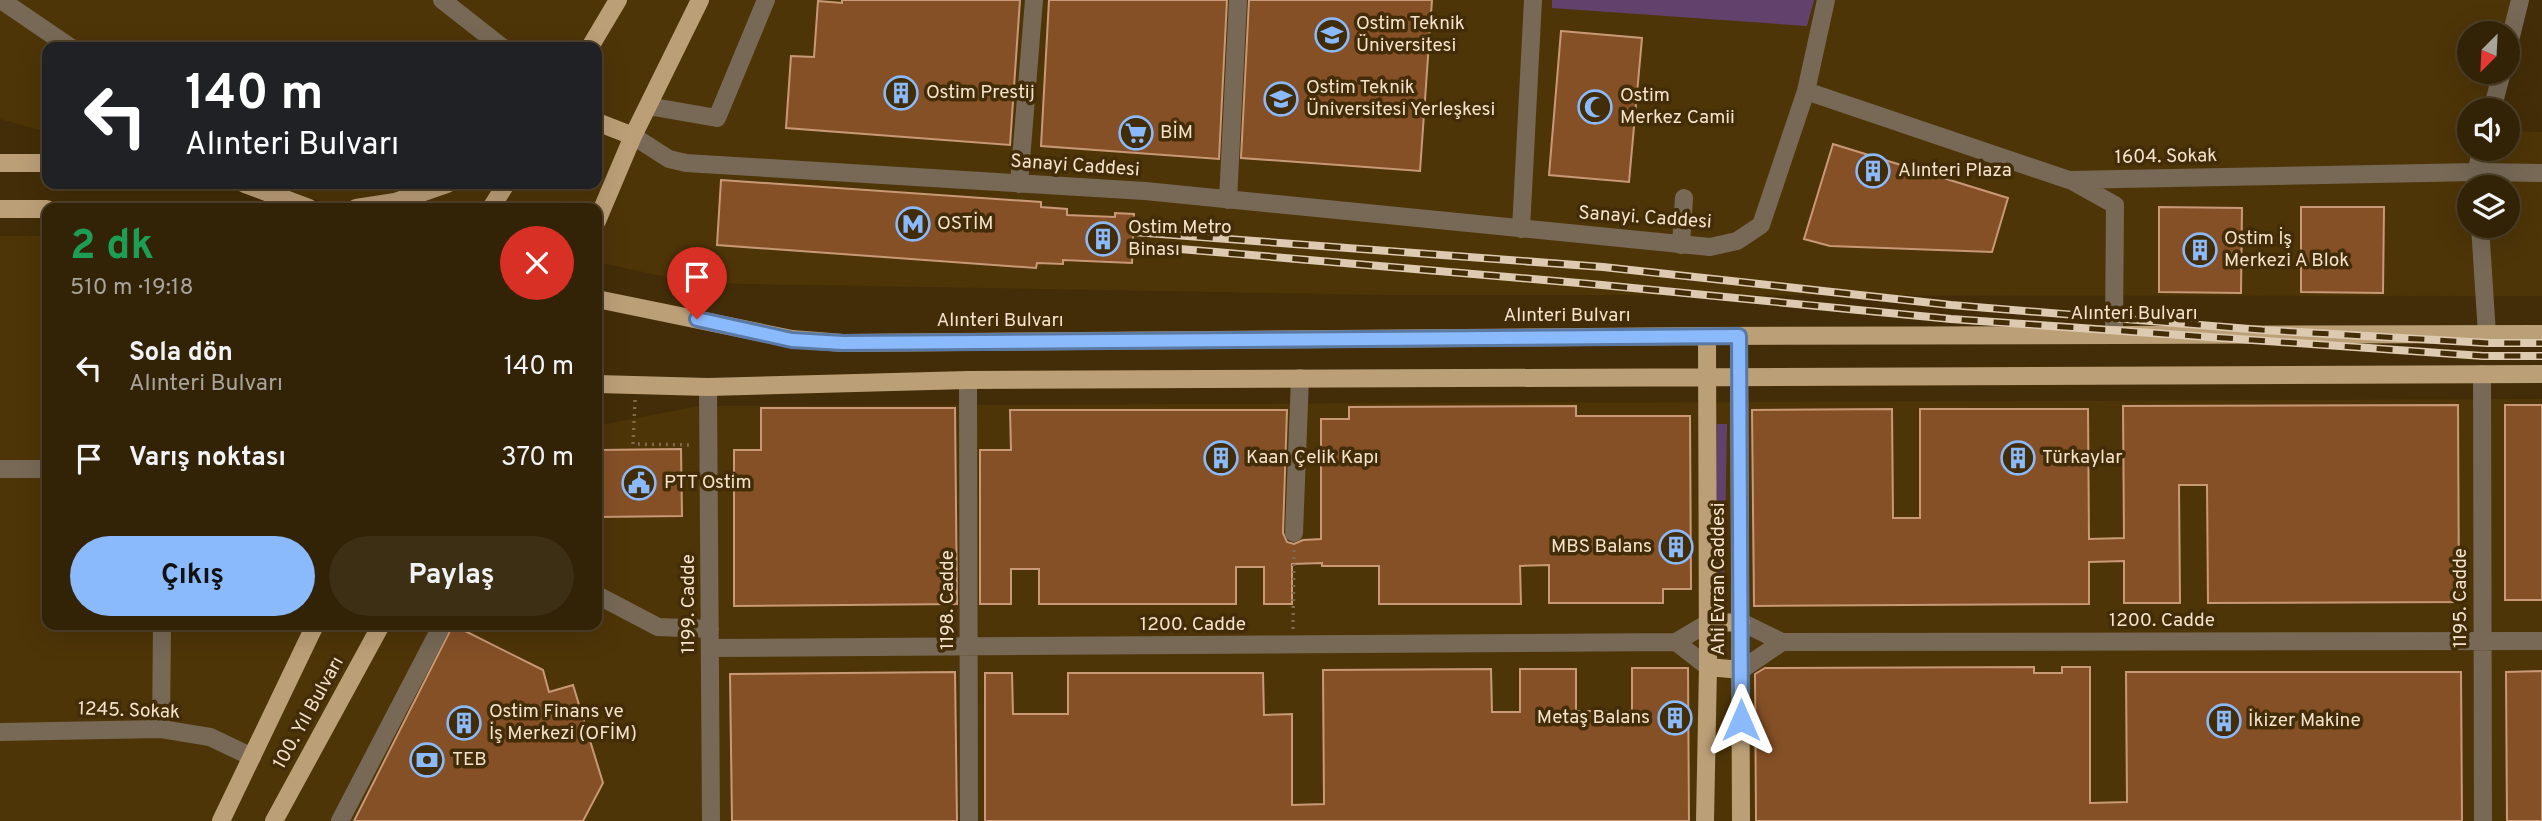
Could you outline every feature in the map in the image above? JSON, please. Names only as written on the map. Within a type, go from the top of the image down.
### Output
[{"type":"main road","points":[[593,42],[618,0]]},
{"type":"main road","points":[[602,209],[633,136],[700,0]]},
{"type":"main road","points":[[602,124],[633,136]]},
{"type":"main road","points":[[0,163],[42,163]]},
{"type":"main road","points":[[259,189],[296,203]]},
{"type":"main road","points":[[388,203],[432,189]]},
{"type":"main road","points":[[0,209],[42,209]]},
{"type":"main road","name":"Alınteri Bulvarı","points":[[602,300],[792,340],[843,343],[1707,336],[2542,334]]},
{"type":"main road","name":"Ahi Evran Caddesi","points":[[1705,821],[1708,667],[1707,336]]},
{"type":"main road","name":"Ahi Evran Caddesi","points":[[1739,336],[1741,821]]},
{"type":"main road","points":[[602,384],[708,387],[968,380],[2542,374]]},
{"type":"main road","name":"1200. Cadde","points":[[1708,623],[1741,622]]},
{"type":"main road","name":"100. Yıl Bulvarı","points":[[221,821],[310,630]]},
{"type":"main road","name":"100. Yıl Bulvarı","points":[[274,821],[378,630]]},
{"type":"main road","points":[[1708,667],[1741,670]]},
{"type":"street","points":[[1,0],[63,42]]},
{"type":"street","points":[[648,106],[717,118],[766,0]]},
{"type":"street","points":[[1019,184],[1034,0]]},
{"type":"street","points":[[1228,200],[1238,0]]},
{"type":"street","points":[[1521,229],[1533,0]]},
{"type":"street","points":[[1806,91],[1826,0]]},
{"type":"street","points":[[2515,21],[2520,0]]},
{"type":"street","points":[[445,1],[496,42]]},
{"type":"street","name":"Sanayi. Caddesi","points":[[1521,229],[1710,247],[1737,241],[1762,225],[1806,91]]},
{"type":"street","name":"1604. Sokak","points":[[1806,91],[2069,180],[2457,180]]},
{"type":"street","name":"Sanayi Caddesi","points":[[633,136],[669,159],[686,163],[1145,191],[1521,229]]},
{"type":"street","name":"1604. Sokak","points":[[2520,175],[2542,173]]},
{"type":"street","points":[[2069,180],[2115,205],[2114,335]]},
{"type":"street","points":[[1681,244],[1684,198]]},
{"type":"street","points":[[2481,238],[2487,334]]},
{"type":"street","name":"1195. Cadde","points":[[2482,374],[2483,821]]},
{"type":"street","points":[[1294,533],[1300,378]]},
{"type":"street","name":"1198. Cadde","points":[[968,380],[969,821]]},
{"type":"street","name":"1199. Cadde","points":[[708,387],[711,821]]},
{"type":"street","points":[[0,469],[42,469]]},
{"type":"street","points":[[602,598],[658,627],[710,629]]},
{"type":"street","name":"1200. Cadde","points":[[1741,622],[1782,642],[2542,641]]},
{"type":"street","name":"1200. Cadde","points":[[710,648],[1676,642],[1708,623]]},
{"type":"street","points":[[161,729],[162,630]]},
{"type":"street","points":[[340,821],[439,630]]},
{"type":"street","points":[[1676,642],[1708,667]]},
{"type":"street","points":[[1741,670],[1782,642]]},
{"type":"street","name":"1245. Sokak","points":[[0,732],[161,729],[210,737],[252,757]]},
{"type":"path","points":[[636,385],[633,444],[709,445]]},
{"type":"path","points":[[1293,645],[1294,533]]},
{"type":"shaded area","points":[[0,0],[2520,0],[2512,21],[2457,21],[2457,84],[2499,84],[2495,98],[2457,98],[2457,161],[2520,161],[2520,131],[2542,132],[2542,296],[1389,295],[694,283],[602,263],[602,203],[332,203],[267,189],[602,189],[602,42],[42,42],[42,131],[0,119]]},
{"type":"shaded area","points":[[1552,0],[1814,0],[1807,26],[1552,8]]},
{"type":"shaded area","points":[[0,236],[42,236],[42,630],[602,630],[602,425],[698,406],[2542,399],[2542,821],[0,821]]},
{"type":"shaded area","points":[[1717,424],[1727,424],[1724,591],[1714,591]]},
{"type":"building","name":"Ostim Prestij","points":[[842,0],[1020,0],[1010,145],[786,128],[791,56],[814,57],[818,1],[842,3]]},
{"type":"building","name":"Ostim Prestij","points":[[1049,0],[1227,0],[1219,159],[1041,146]]},
{"type":"building","points":[[1249,0],[1432,0],[1420,171],[1241,158]]},
{"type":"building","name":"Ostim Merkez Camii","points":[[1561,31],[1642,38],[1629,182],[1549,175]]},
{"type":"building","name":"Alınteri Plaza","points":[[1833,144],[2008,198],[1992,252],[1830,246],[1804,239]]},
{"type":"building","points":[[721,180],[1041,202],[1041,207],[1067,209],[1067,215],[1115,217],[1115,213],[1134,214],[1132,263],[1063,260],[1063,264],[1037,263],[1036,268],[717,245]]},
{"type":"building","name":"Ostim İş Merkezi A Blok","points":[[2159,207],[2242,208],[2241,293],[2159,292]]},
{"type":"building","points":[[2301,207],[2384,207],[2383,293],[2301,292]]},
{"type":"building","points":[[2458,405],[2459,602],[2208,603],[2207,485],[2179,485],[2180,603],[2124,603],[2124,561],[2089,562],[2089,604],[1754,606],[1752,410],[1892,409],[1893,518],[1920,518],[1920,409],[2088,409],[2089,539],[2124,538],[2123,406]]},
{"type":"building","points":[[2505,405],[2542,405],[2542,600],[2505,600]]},
{"type":"building","points":[[1576,406],[1576,416],[1690,416],[1691,589],[1663,589],[1663,603],[1549,603],[1549,565],[1520,566],[1521,604],[1379,604],[1379,566],[1322,566],[1322,563],[1292,564],[1292,604],[1264,604],[1264,567],[1236,567],[1236,604],[1039,604],[1039,569],[1011,569],[1011,604],[980,604],[980,450],[1011,450],[1010,410],[1287,410],[1283,533],[1287,542],[1294,544],[1303,540],[1321,539],[1321,419],[1349,419],[1349,407]]},
{"type":"building","points":[[761,408],[955,408],[957,604],[734,606],[734,450],[761,450]]},
{"type":"building","name":"PTT Ostim","points":[[681,449],[682,516],[602,517],[602,450]]},
{"type":"building","name":"Ostim Finans ve İş Merkezi (OFİM)","points":[[450,630],[463,630],[543,670],[549,692],[573,685],[603,783],[583,821],[354,821]]},
{"type":"building","points":[[2034,667],[2034,673],[2062,673],[2062,667],[2090,667],[2090,803],[2127,802],[2126,672],[2461,672],[2462,821],[1756,821],[1755,674],[1765,668]]},
{"type":"building","points":[[1632,668],[1688,668],[1689,821],[985,821],[985,673],[1012,673],[1013,714],[1068,714],[1068,673],[1263,673],[1264,715],[1292,714],[1292,805],[1324,804],[1323,670],[1491,669],[1492,712],[1520,712],[1520,669],[1576,669],[1576,711],[1632,711]]},
{"type":"building","points":[[2542,671],[2542,821],[2507,821],[2506,672]]},
{"type":"building","points":[[955,672],[957,821],[732,821],[730,674]]},
{"type":"railway","points":[[1133,232],[1603,267],[1951,305],[2262,330],[2488,343],[2542,343]]},
{"type":"railway","points":[[1133,245],[1602,285],[1951,319],[2483,356],[2542,356]]},
{"type":"place","name":"Ostim Teknik Üniversitesi","points":[[1332,35]]},
{"type":"place","name":"Ostim Prestij","points":[[901,93]]},
{"type":"place","name":"Ostim Teknik Üniversitesi Yerleşkesi","points":[[1281,99]]},
{"type":"place","name":"Ostim Merkez Camii","points":[[1595,107]]},
{"type":"place","name":"BİM","points":[[1136,133]]},
{"type":"place","name":"Alınteri Plaza","points":[[1873,171]]},
{"type":"place","name":"OSTİM","points":[[913,224]]},
{"type":"place","name":"Ostim Metro Binası","points":[[1103,239]]},
{"type":"place","name":"Ostim İş Merkezi A Blok","points":[[2200,250]]},
{"type":"place","name":"Kaan Çelik Kapı","points":[[1221,458]]},
{"type":"place","name":"Türkaylar","points":[[2018,458]]},
{"type":"place","name":"PTT Ostim","points":[[639,483]]},
{"type":"place","name":"MBS Balans","points":[[1676,547]]},
{"type":"place","name":"Metaş Balans","points":[[1675,718]]},
{"type":"place","name":"İkizer Makine","points":[[2224,721]]},
{"type":"place","name":"Ostim Finans ve İş Merkezi (OFİM)","points":[[464,723]]},
{"type":"place","name":"TEB","points":[[427,760]]},
{"type":"route","points":[[697,319],[792,340],[843,343],[1739,336],[1741,720]]}]
